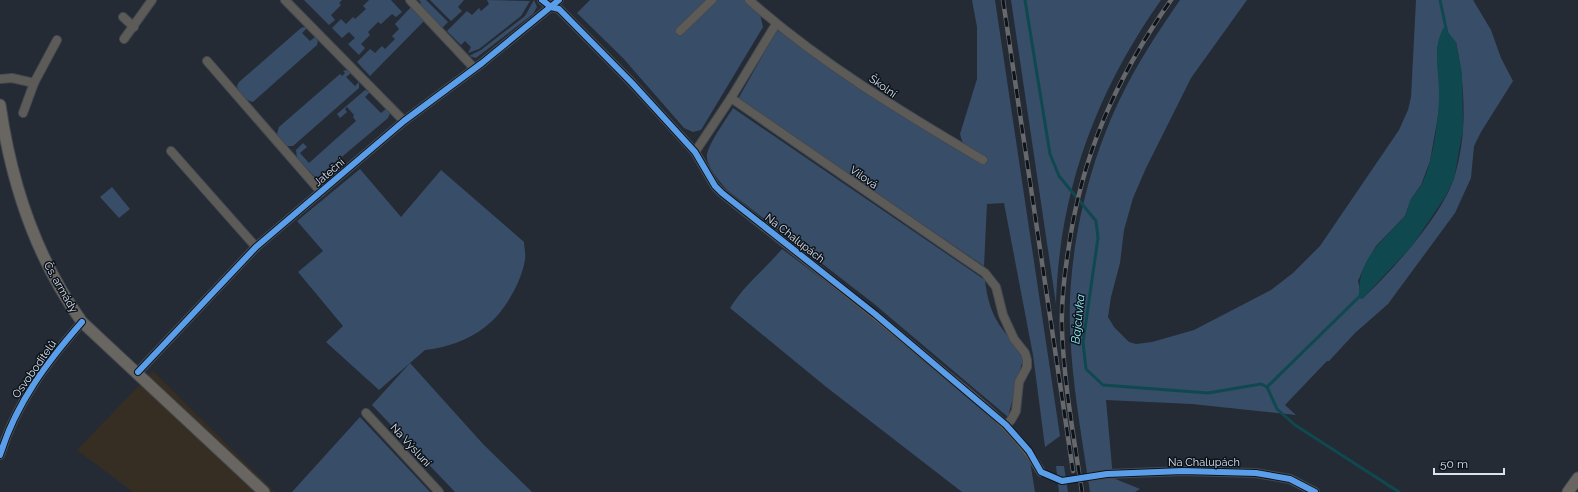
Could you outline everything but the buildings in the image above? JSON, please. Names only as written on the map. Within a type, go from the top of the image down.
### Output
[{"type":"main road","name":"Čs. armády","points":[[0,105],[9,158],[22,202],[49,269],[82,322],[138,372],[264,492]]},
{"type":"main road","points":[[1568,492],[1578,478]]},
{"type":"street","points":[[124,39],[152,0]]},
{"type":"street","points":[[284,0],[404,121]]},
{"type":"street","points":[[410,0],[474,68]]},
{"type":"street","name":"Na Chalupách","points":[[542,0],[551,7],[559,9],[632,83],[695,152],[715,186],[722,193],[875,314],[1006,425],[1029,451],[1042,472]]},
{"type":"street","name":"Jateční","points":[[138,372],[256,247],[404,121],[474,68],[559,0]]},
{"type":"street","points":[[680,31],[712,0]]},
{"type":"street","name":"Školní","points":[[749,0],[776,24],[889,104],[983,160]]},
{"type":"street","points":[[123,17],[134,27]]},
{"type":"street","points":[[695,152],[731,98],[776,24]]},
{"type":"street","points":[[23,113],[34,83],[57,40]]},
{"type":"street","points":[[207,61],[321,192]]},
{"type":"street","points":[[0,79],[12,78],[34,83]]},
{"type":"street","name":"Vilová","points":[[731,98],[985,273],[996,287],[1003,316],[1014,339],[1025,353],[1027,360],[1020,382],[1016,411],[1006,425]]},
{"type":"street","points":[[171,150],[256,247]]},
{"type":"street","name":"Osvoboditelů","points":[[0,455],[16,413],[32,386],[58,350],[82,322]]},
{"type":"street","name":"Na Výsluní","points":[[366,413],[439,492]]},
{"type":"street","name":"Na Chalupách","points":[[1089,477],[1107,474],[1183,471],[1256,473],[1290,479],[1315,492]]},
{"type":"shaded area","points":[[304,0],[342,0],[339,3],[341,5],[331,15],[335,20],[329,25]]},
{"type":"shaded area","points":[[369,0],[391,0],[402,12],[396,17],[392,14],[381,24],[378,22],[368,32],[370,35],[361,44],[365,48],[359,55],[348,44],[355,38],[349,32],[342,38],[332,28],[341,19],[346,24],[353,17],[355,19],[366,9],[363,6]]},
{"type":"shaded area","points":[[419,0],[426,0],[448,22],[442,28],[419,5],[421,3]]},
{"type":"shaded area","points":[[430,0],[464,0],[458,7],[462,11],[451,21]]},
{"type":"shaded area","points":[[487,0],[530,1],[521,16],[479,49],[468,53],[471,47],[465,41],[461,45],[447,31],[467,11],[472,15],[479,8],[481,11],[489,4]]},
{"type":"shaded area","points":[[534,0],[537,7],[533,14],[476,58],[469,56],[481,50],[525,16]]},
{"type":"shaded area","points":[[590,0],[744,0],[760,14],[763,27],[701,130],[693,132],[684,128],[623,58],[577,13]]},
{"type":"shaded area","points":[[972,0],[995,0],[1060,436],[1045,447],[1033,355],[1004,203],[987,204],[984,266],[738,99],[777,30],[899,114],[966,154],[960,134],[977,79],[977,27]]},
{"type":"shaded area","points":[[1011,0],[1161,0],[1138,35],[1118,71],[1100,107],[1085,144],[1073,183],[1065,222],[1059,263],[1056,304]]},
{"type":"shaded area","points":[[1180,0],[1247,0],[1191,78],[1146,168],[1133,198],[1124,230],[1120,263],[1111,297],[1108,317],[1114,327],[1129,342],[1136,344],[1152,342],[1194,330],[1271,290],[1293,273],[1320,246],[1399,130],[1408,110],[1411,97],[1416,0],[1473,0],[1491,30],[1501,58],[1513,81],[1481,132],[1474,146],[1471,178],[1455,213],[1388,304],[1355,333],[1285,405],[1296,415],[1192,404],[1106,400],[1113,478],[1140,489],[1135,492],[1090,492],[1078,411],[1070,330],[1072,272],[1081,212],[1097,154],[1119,101],[1148,49]],"holes":[[[1456,42],[1463,93],[1463,127],[1458,161],[1454,178],[1448,193],[1439,209],[1414,243],[1401,259],[1362,299],[1358,281],[1365,265],[1376,246],[1405,216],[1411,199],[1421,185],[1430,161],[1440,97],[1437,47]]]},
{"type":"shaded area","points":[[411,7],[424,21],[370,76],[357,62],[370,49],[375,53],[382,46],[385,49],[395,39],[392,36],[399,29],[395,24]]},
{"type":"shaded area","points":[[304,27],[307,28],[302,33],[310,41],[315,37],[318,41],[317,45],[253,102],[245,98],[238,89],[237,86],[239,82]]},
{"type":"shaded area","points":[[1444,27],[1456,42],[1462,73],[1463,129],[1454,179],[1445,197],[1412,246],[1362,299],[1359,298],[1359,287],[1363,269],[1367,261],[1371,254],[1405,216],[1412,197],[1422,184],[1426,175],[1436,131],[1439,89],[1437,53],[1440,35]]},
{"type":"shaded area","points":[[346,70],[351,73],[346,77],[355,86],[359,82],[359,88],[293,146],[286,146],[277,134],[279,127],[340,74],[342,76],[345,73],[343,71]]},
{"type":"shaded area","points":[[365,90],[370,92],[365,97],[381,113],[386,109],[390,113],[388,118],[318,177],[315,177],[297,158],[296,150],[303,143],[307,147],[300,153],[309,163],[356,121],[353,117],[354,115],[347,107],[345,109],[347,112],[340,118],[337,114]]},
{"type":"shaded area","points":[[733,108],[985,280],[989,302],[996,320],[1022,352],[1023,359],[1008,417],[873,303],[727,190],[710,166],[707,153],[713,140]]},
{"type":"shaded area","points":[[360,169],[401,217],[441,170],[524,242],[525,253],[523,269],[516,288],[505,306],[492,321],[472,336],[449,345],[425,350],[379,390],[326,342],[343,326],[298,272],[323,251],[297,221]]},
{"type":"shaded area","points":[[112,187],[130,209],[119,218],[100,197]]},
{"type":"shaded area","points":[[782,249],[863,310],[999,424],[1030,461],[1035,492],[962,492],[825,386],[730,308],[748,284]]},
{"type":"shaded area","points":[[410,363],[483,444],[532,492],[455,492],[372,405]]},
{"type":"shaded area","points":[[153,371],[275,492],[133,492],[77,450]]},
{"type":"shaded area","points":[[360,417],[430,492],[292,492]]},
{"type":"shaded area","points":[[1056,466],[1064,466],[1068,492],[1059,492]]},
{"type":"waterway","name":"Bajcůvka","points":[[1025,0],[1050,154],[1059,176],[1096,221],[1098,238],[1083,342],[1086,369],[1103,385],[1208,393],[1261,384],[1267,387],[1277,409],[1295,425],[1399,492]]},
{"type":"waterway","points":[[1440,0],[1447,33]]},
{"type":"waterway","points":[[1267,387],[1361,295]]},
{"type":"railway","points":[[1003,0],[1073,471]]},
{"type":"railway","points":[[1082,492],[1067,391],[1062,330],[1064,281],[1074,217],[1082,183],[1104,119],[1134,59],[1151,29],[1171,0]]},
{"type":"cycle path","points":[[542,0],[551,7],[559,9],[632,83],[695,152],[715,186],[722,193],[875,314],[1006,425],[1029,451],[1041,472],[1062,481],[1107,474],[1183,471],[1256,473],[1290,479],[1315,492]]},
{"type":"cycle path","points":[[138,372],[256,247],[404,121],[482,63],[559,0]]},
{"type":"cycle path","points":[[0,455],[15,418],[34,384],[57,352],[82,322]]}]
